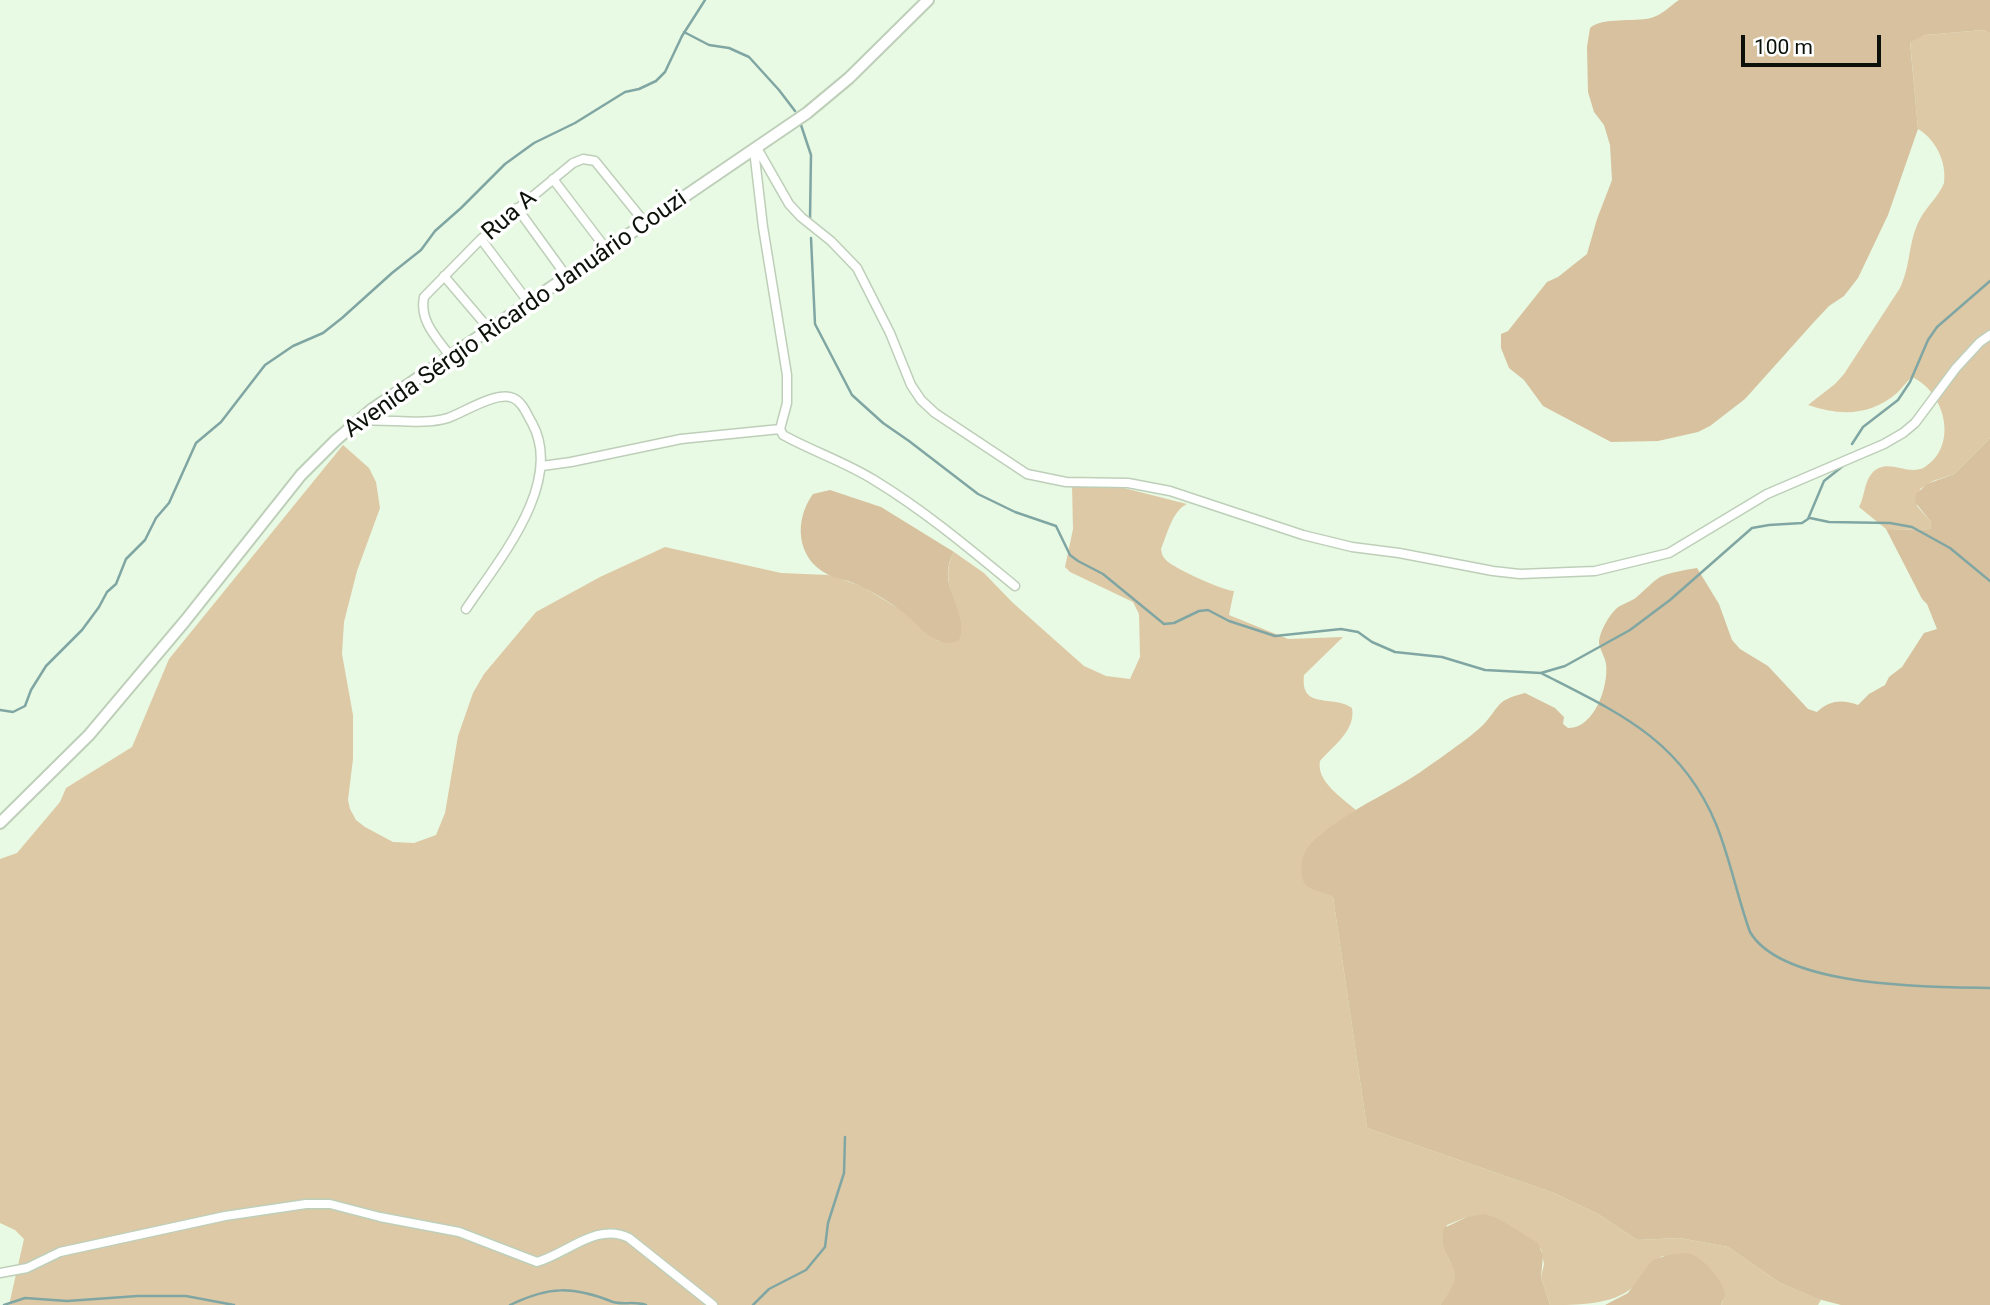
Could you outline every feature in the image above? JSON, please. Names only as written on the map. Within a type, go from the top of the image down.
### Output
[{"type":"street","name":"Avenida Sérgio Ricardo Januário Couzi","points":[[0,823],[89,735],[185,621],[301,475],[358,421],[807,113],[849,78],[923,2]]},
{"type":"street","points":[[756,149],[789,204],[857,268],[890,332],[911,385],[921,400],[935,413],[1027,474],[1066,482],[1128,483],[1170,491],[1303,535],[1352,547],[1493,571],[1550,574],[1595,571],[1669,553],[1767,494],[1884,444],[1903,433],[1915,423],[1964,359],[1990,335]]},
{"type":"street","points":[[756,149],[763,227],[787,375],[787,403],[780,429],[783,435],[840,461],[875,481],[944,528],[1016,586]]},
{"type":"street","name":"Rua A","points":[[450,356],[426,321],[423,313],[424,297],[481,239],[573,163],[583,159],[595,161],[646,224]]},
{"type":"street","points":[[553,179],[607,250]]},
{"type":"street","points":[[517,208],[567,277]]},
{"type":"street","points":[[481,239],[529,303]]},
{"type":"street","points":[[444,276],[490,330]]},
{"type":"street","points":[[358,421],[441,420],[490,400],[505,397],[514,398],[522,405],[535,428],[542,466],[531,507],[467,609]]},
{"type":"street","points":[[542,466],[681,439],[780,429]]},
{"type":"street","points":[[0,1273],[15,1271],[60,1252],[225,1216],[306,1204],[330,1204],[459,1232],[537,1262],[596,1235],[617,1232],[629,1238],[713,1305]]},
{"type":"shaded area","points":[[1679,0],[1990,0],[1990,33],[1983,30],[1925,35],[1910,42],[1918,129],[1888,215],[1858,278],[1844,296],[1829,306],[1745,399],[1710,426],[1698,432],[1658,441],[1611,442],[1543,406],[1524,380],[1509,368],[1501,348],[1501,334],[1508,331],[1547,282],[1558,277],[1587,254],[1612,180],[1610,145],[1604,125],[1594,112],[1588,92],[1587,47],[1590,28],[1602,22],[1651,18]]},
{"type":"shaded area","points":[[1983,30],[1990,33],[1990,438],[1954,474],[1920,489],[1917,506],[1931,522],[1930,530],[1886,529],[1859,507],[1866,484],[1873,472],[1879,468],[1892,466],[1918,469],[1925,467],[1936,457],[1945,433],[1940,406],[1933,394],[1912,377],[1887,401],[1865,410],[1843,412],[1808,405],[1844,374],[1900,288],[1916,227],[1944,183],[1942,159],[1930,139],[1918,129],[1910,41],[1925,35]]},
{"type":"shaded area","points":[[1990,438],[1990,1305],[1841,1305],[1818,1299],[1780,1283],[1728,1247],[1680,1238],[1637,1240],[1598,1214],[1554,1193],[1367,1128],[1333,897],[1310,888],[1303,880],[1303,857],[1315,840],[1346,816],[1409,780],[1453,749],[1478,730],[1508,698],[1525,693],[1555,708],[1564,717],[1563,724],[1568,728],[1585,722],[1598,705],[1605,683],[1606,664],[1599,643],[1606,622],[1620,606],[1634,599],[1660,577],[1673,572],[1697,568],[1719,604],[1732,640],[1740,649],[1768,666],[1808,709],[1817,712],[1836,702],[1858,705],[1869,694],[1885,685],[1889,677],[1902,667],[1924,633],[1937,629],[1927,604],[1886,529],[1930,530],[1931,522],[1915,502],[1916,494],[1927,484],[1954,474]]},
{"type":"shaded area","points":[[343,445],[369,468],[376,482],[380,508],[357,571],[344,622],[342,654],[353,715],[353,759],[348,800],[356,820],[393,842],[414,843],[436,835],[445,813],[458,736],[473,693],[484,674],[536,612],[600,577],[665,547],[781,573],[828,575],[844,580],[863,587],[901,610],[938,641],[959,619],[948,577],[954,552],[984,573],[1012,602],[1084,666],[1106,676],[1130,679],[1140,657],[1139,614],[1133,602],[1070,572],[1065,567],[1073,529],[1072,486],[1120,487],[1187,504],[1177,512],[1171,524],[1161,549],[1162,555],[1171,564],[1188,573],[1234,591],[1229,615],[1288,639],[1343,637],[1304,675],[1304,686],[1312,698],[1352,708],[1351,723],[1320,761],[1320,768],[1331,788],[1356,810],[1319,836],[1327,893],[1333,897],[1367,1128],[1554,1193],[1598,1214],[1637,1240],[1680,1238],[1728,1247],[1780,1283],[1821,1300],[1818,1305],[1721,1305],[1723,1301],[1663,1256],[1649,1266],[1633,1287],[1616,1297],[1583,1304],[1550,1305],[1541,1277],[1544,1264],[1541,1249],[1467,1217],[1447,1225],[1445,1250],[1456,1270],[1457,1279],[1440,1305],[9,1305],[24,1239],[15,1230],[0,1223],[0,859],[17,853],[60,802],[66,788],[132,747],[169,659]]},
{"type":"shaded area","points":[[830,490],[881,507],[954,552],[948,576],[960,619],[959,640],[951,643],[935,639],[888,601],[855,584],[829,575],[809,558],[801,538],[803,515],[813,494]]},
{"type":"shaded area","points":[[1485,1214],[1499,1219],[1538,1243],[1543,1256],[1541,1277],[1550,1305],[1440,1305],[1455,1280],[1455,1272],[1445,1251],[1444,1228],[1467,1217]]},
{"type":"shaded area","points":[[1688,1253],[1706,1264],[1720,1282],[1725,1294],[1721,1305],[1605,1305],[1628,1293],[1655,1259]]},
{"type":"waterway","points":[[0,710],[13,712],[25,706],[31,690],[46,666],[82,630],[107,592],[116,584],[126,559],[145,540],[156,518],[169,503],[196,443],[221,422],[265,365],[293,346],[323,333],[342,318],[421,250],[435,231],[505,164],[534,143],[575,123],[625,92],[656,81],[665,72],[682,36],[705,0]]},
{"type":"waterway","points":[[684,32],[709,45],[729,48],[749,57],[795,111]]},
{"type":"waterway","points":[[801,125],[811,155],[810,219]]},
{"type":"waterway","points":[[811,238],[815,324],[852,395],[883,423],[978,494],[1015,512],[1056,526],[1070,555],[1103,574],[1164,624],[1208,610],[1229,621],[1275,636],[1341,629],[1358,632],[1372,642],[1395,652],[1442,657],[1485,670],[1541,673],[1565,666],[1630,630],[1670,600],[1752,528],[1802,523],[1808,519],[1824,481],[1843,466]]},
{"type":"waterway","points":[[1852,444],[1863,427],[1898,400],[1910,382],[1928,340],[1937,327],[1990,281]]},
{"type":"waterway","points":[[1810,518],[1829,522],[1890,523],[1912,527],[1950,548],[1990,581]]},
{"type":"waterway","points":[[1541,673],[1644,731],[1685,770],[1702,795],[1716,824],[1750,932],[1767,950],[1793,964],[1860,981],[1932,987],[1990,988]]},
{"type":"waterway","points":[[753,1305],[769,1289],[806,1270],[825,1247],[828,1223],[844,1173],[845,1137]]},
{"type":"waterway","points":[[510,1305],[537,1294],[561,1290],[586,1293],[617,1303],[646,1305]]},
{"type":"waterway","points":[[4,1305],[25,1298],[67,1301],[138,1296],[186,1296],[234,1305]]}]
